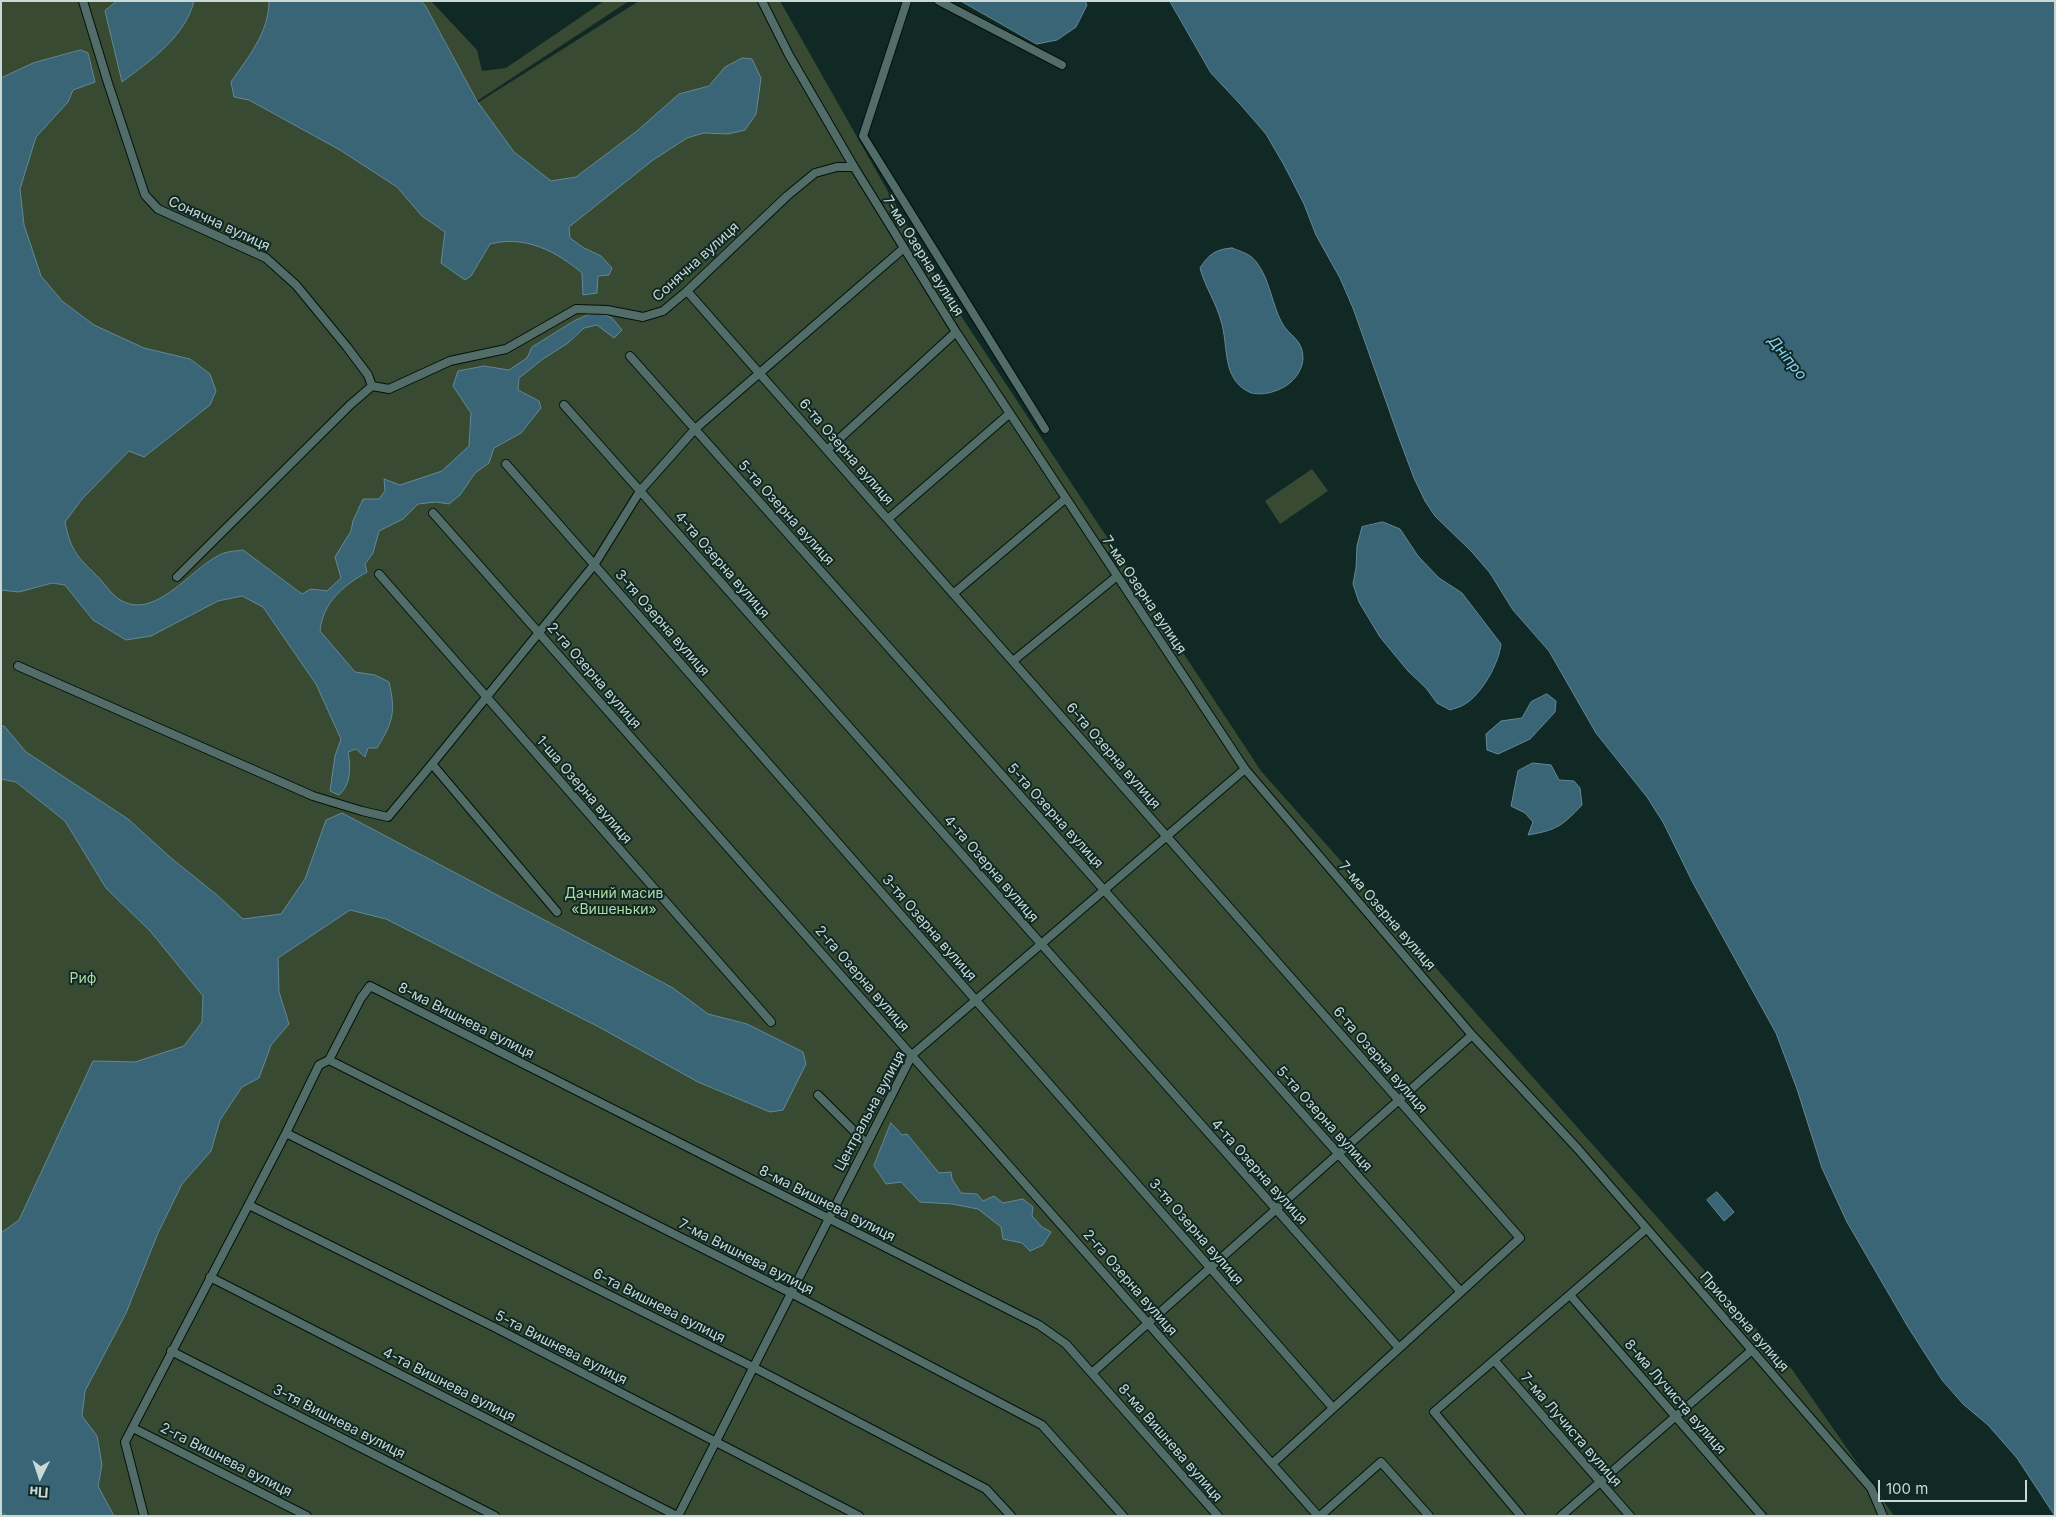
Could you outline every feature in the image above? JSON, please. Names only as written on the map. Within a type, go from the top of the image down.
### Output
[{"type":"street","name":"Сонячна вулиця","points":[[83,1],[145,195],[158,209],[266,258],[296,285],[347,347],[368,375],[372,386],[389,389],[450,361],[506,349],[576,308],[607,310],[643,316],[663,311],[687,291],[787,196],[815,173],[837,167],[854,167]]},
{"type":"street","name":"7-ма Озерна вулиця","points":[[762,1],[789,55],[854,167],[956,332],[1116,577],[1245,769],[1472,1035],[1578,1150]]},
{"type":"street","points":[[907,1],[863,136],[1045,429]]},
{"type":"street","points":[[939,1],[1062,65]]},
{"type":"street","points":[[18,666],[313,796],[388,816],[594,565],[640,491],[695,429],[904,248]]},
{"type":"street","name":"6-та Озерна вулиця","points":[[687,291],[1520,1238],[1461,1292]]},
{"type":"street","points":[[827,450],[956,332]]},
{"type":"street","name":"5-та Озерна вулиця","points":[[630,356],[1461,1292]]},
{"type":"street","points":[[177,577],[350,405],[372,386]]},
{"type":"street","name":"4-та Озерна вулиця","points":[[564,406],[1399,1348]]},
{"type":"street","points":[[888,519],[1009,414]]},
{"type":"street","name":"3-тя Озерна вулиця","points":[[506,464],[1333,1408]]},
{"type":"street","points":[[953,594],[1065,499]]},
{"type":"street","name":"2-га Озерна вулиця","points":[[432,513],[1319,1516]]},
{"type":"street","name":"1-ша Озерна вулиця","points":[[379,574],[771,1022]]},
{"type":"street","points":[[1013,661],[1116,577]]},
{"type":"street","points":[[432,764],[558,912]]},
{"type":"street","name":"Центральна вулиця","points":[[678,1516],[912,1055],[1245,769]]},
{"type":"street","name":"8-ма Вишнева вулиця","points":[[329,1060],[361,998],[370,986],[1039,1325],[1066,1344],[1218,1516]]},
{"type":"street","points":[[1092,1373],[1472,1035]]},
{"type":"street","points":[[144,1516],[125,1442],[249,1205],[319,1065],[329,1060]]},
{"type":"street","name":"7-ма Вишнева вулиця","points":[[329,1060],[790,1293],[1042,1425],[1124,1516]]},
{"type":"street","points":[[818,1095],[866,1144]]},
{"type":"street","name":"6-та Вишнева вулиця","points":[[286,1133],[753,1367],[986,1488],[1011,1516]]},
{"type":"street","name":"Приозерна вулиця","points":[[1578,1150],[1870,1488],[1883,1516]]},
{"type":"street","name":"5-та Вишнева вулиця","points":[[249,1205],[496,1328],[860,1516]]},
{"type":"street","points":[[1521,1516],[1434,1412],[1646,1229]]},
{"type":"street","name":"4-та Вишнева вулиця","points":[[210,1277],[678,1516]]},
{"type":"street","points":[[1272,1462],[1461,1292]]},
{"type":"street","name":"8-ма Лучиста вулиця","points":[[1570,1295],[1762,1516]]},
{"type":"street","points":[[1561,1516],[1752,1350]]},
{"type":"street","name":"3-тя Вишнева вулиця","points":[[171,1351],[495,1516]]},
{"type":"street","name":"7-ма Лучиста вулиця","points":[[1494,1360],[1630,1516]]},
{"type":"street","name":"2-га Вишнева вулиця","points":[[133,1428],[307,1516]]},
{"type":"street","points":[[1319,1516],[1381,1462],[1429,1516]]},
{"type":"green space","name":"Дачний масив «Вишеньки»","points":[[1,1],[388,1],[463,112],[639,1],[780,1],[942,287],[1261,771],[1791,1368],[1894,1516],[1,1516]]},
{"type":"green space","points":[[420,1],[431,1],[477,50],[482,71],[506,68],[604,1],[629,1],[477,101],[425,5]]},
{"type":"green space","points":[[1312,469],[1328,491],[1280,524],[1265,501]]},
{"type":"water","points":[[117,1],[194,1],[183,26],[175,37],[155,57],[122,82],[105,11]]},
{"type":"water","points":[[269,1],[420,1],[425,5],[477,101],[514,152],[551,181],[576,177],[637,131],[679,94],[709,86],[725,67],[742,58],[752,59],[761,78],[756,114],[745,130],[728,134],[704,133],[687,138],[653,160],[569,227],[570,238],[584,248],[601,256],[612,268],[609,275],[598,276],[597,293],[583,295],[582,273],[562,258],[528,243],[503,242],[490,244],[471,276],[465,280],[441,263],[445,232],[422,216],[397,187],[340,150],[249,100],[234,97],[231,82],[261,34],[268,13]]},
{"type":"water","points":[[961,1],[1085,1],[1087,5],[1076,27],[1057,40],[1037,44]]},
{"type":"water","name":"Дніпро","points":[[1170,1],[2055,1],[2055,1516],[2017,1458],[1988,1425],[1963,1404],[1942,1380],[1908,1327],[1847,1222],[1822,1168],[1797,1089],[1776,1033],[1693,883],[1663,822],[1647,797],[1596,733],[1549,651],[1513,610],[1490,573],[1472,552],[1435,516],[1425,501],[1399,438],[1353,308],[1340,278],[1316,235],[1304,204],[1266,134],[1211,73]]},
{"type":"water","points":[[81,50],[88,53],[95,82],[73,90],[68,102],[36,137],[20,189],[24,225],[41,276],[62,301],[94,325],[144,348],[190,359],[210,374],[216,391],[210,405],[144,457],[129,451],[82,499],[65,522],[70,541],[81,560],[122,601],[135,605],[149,603],[175,588],[212,559],[224,553],[243,550],[302,594],[311,589],[327,591],[341,578],[335,557],[351,531],[353,521],[363,499],[379,499],[385,491],[384,479],[400,485],[442,471],[469,446],[471,413],[453,386],[458,371],[484,366],[509,370],[527,358],[532,347],[574,321],[596,311],[612,318],[622,330],[614,338],[597,325],[584,328],[568,343],[543,359],[519,378],[518,390],[539,401],[541,408],[521,433],[494,448],[489,463],[475,473],[460,495],[449,504],[436,502],[418,504],[403,519],[379,531],[373,553],[365,564],[367,572],[342,589],[330,603],[325,612],[320,631],[355,672],[375,675],[389,682],[392,701],[390,724],[377,748],[368,748],[365,757],[356,749],[348,752],[350,764],[348,781],[339,795],[330,791],[335,756],[341,739],[316,684],[263,607],[242,596],[218,601],[151,636],[126,640],[93,620],[65,585],[52,583],[19,592],[1,590],[1,78],[33,63]]},
{"type":"water","points":[[1232,248],[1249,255],[1255,260],[1265,277],[1282,323],[1301,346],[1303,363],[1297,376],[1286,386],[1270,393],[1257,394],[1249,392],[1234,379],[1230,370],[1219,314],[1200,268],[1213,253]]},
{"type":"water","points":[[1383,522],[1400,529],[1418,556],[1439,578],[1462,593],[1501,644],[1500,652],[1489,677],[1478,693],[1462,706],[1450,710],[1437,703],[1380,637],[1359,602],[1353,584],[1357,546],[1362,527]]},
{"type":"water","points":[[1547,694],[1556,701],[1555,712],[1530,739],[1498,754],[1487,750],[1486,734],[1501,721],[1522,718],[1531,702]]},
{"type":"water","points":[[1,726],[4,726],[26,752],[128,819],[243,919],[281,914],[305,879],[326,820],[342,813],[673,988],[708,1014],[747,1024],[803,1052],[806,1064],[783,1110],[770,1112],[698,1082],[599,1027],[386,919],[350,910],[278,958],[279,992],[289,1024],[271,1045],[259,1078],[242,1087],[220,1120],[211,1151],[182,1184],[158,1233],[126,1313],[85,1391],[82,1416],[97,1436],[102,1465],[98,1486],[114,1516],[8,1516],[1,1513],[1,1233],[19,1220],[93,1061],[135,1062],[184,1046],[202,1022],[203,996],[151,932],[106,888],[65,821],[16,782],[1,779]]},
{"type":"water","points":[[1533,763],[1551,765],[1559,780],[1574,781],[1580,788],[1582,805],[1569,818],[1553,829],[1528,835],[1533,822],[1525,813],[1511,806],[1518,771]]},
{"type":"water","points":[[891,1123],[902,1135],[907,1134],[939,1173],[951,1172],[952,1179],[961,1193],[977,1194],[983,1201],[994,1196],[1003,1203],[1023,1199],[1033,1207],[1032,1216],[1042,1227],[1051,1232],[1043,1245],[1030,1251],[1022,1243],[1003,1239],[1001,1227],[978,1209],[952,1204],[920,1202],[901,1182],[886,1184],[874,1166]]},
{"type":"water","points":[[1717,1192],[1734,1212],[1724,1221],[1707,1200]]},
{"type":"park label","name":"Риф","points":[[83,979]]}]
